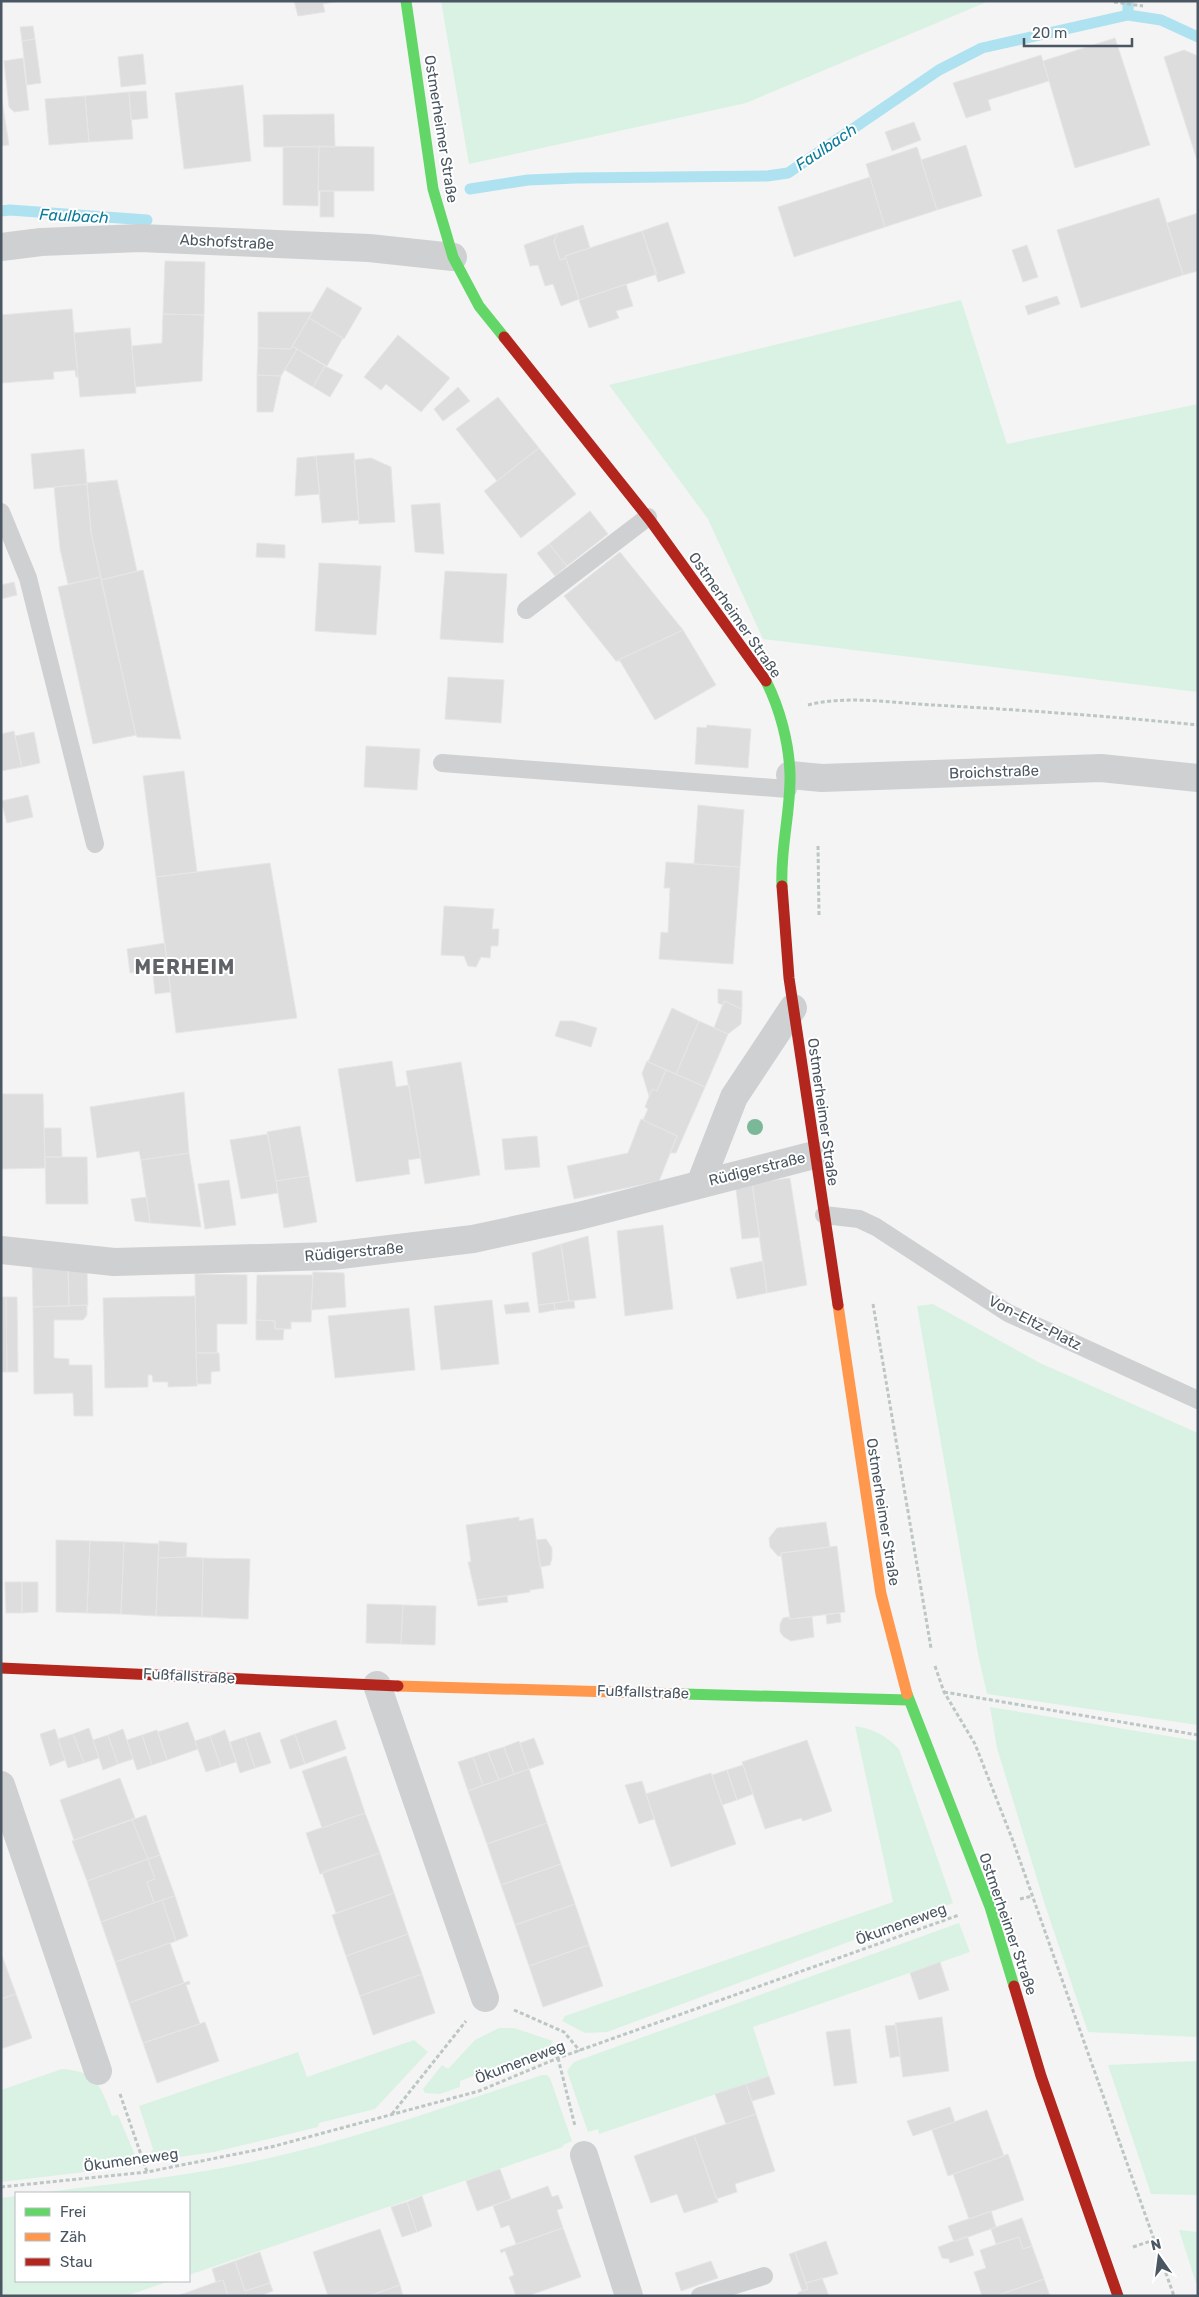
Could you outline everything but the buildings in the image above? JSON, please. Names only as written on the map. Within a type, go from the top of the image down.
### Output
[{"type":"street","name":"Ostmerheimer Straße","points":[[406,1],[433,189],[453,258],[479,306],[503,340],[648,516],[767,682],[785,733],[789,782],[781,868],[784,931],[814,1155],[881,1594],[908,1700],[990,1907],[1041,2076],[1118,2296]]},
{"type":"street","name":"Abshofstraße","points":[[1,247],[41,242],[140,238],[369,248],[453,258]]},
{"type":"street","name":"Broichstraße","points":[[789,782],[822,778],[1101,768],[1198,778]]},
{"type":"street","name":"Rüdigerstraße","points":[[700,1184],[734,1097],[793,1008]]},
{"type":"street","name":"Rüdigerstraße","points":[[1,1250],[114,1262],[332,1256],[473,1239],[579,1216],[814,1155]]},
{"type":"street","name":"Fußfallstraße","points":[[1,1668],[377,1685],[908,1700]]},
{"type":"street","points":[[377,1685],[485,1998]]},
{"type":"street","points":[[1,1785],[98,2071]]},
{"type":"street","points":[[584,2155],[629,2296]]},
{"type":"lane","points":[[1,512],[28,578],[95,844]]},
{"type":"lane","points":[[526,610],[648,516]]},
{"type":"lane","points":[[442,763],[789,782]]},
{"type":"lane","name":"Von-Eltz-Platz","points":[[824,1215],[859,1219],[1008,1313],[1198,1400]]},
{"type":"lane","points":[[700,2296],[764,2276]]},
{"type":"path","points":[[1114,2],[1143,6]]},
{"type":"path","points":[[806,706],[823,701],[871,701],[1065,712],[1198,725]]},
{"type":"path","points":[[818,840],[820,919]]},
{"type":"path","points":[[872,1296],[932,1655]]},
{"type":"path","points":[[935,1664],[944,1692],[975,1744],[1032,1896],[1174,2296]]},
{"type":"path","points":[[908,1700],[944,1692],[1198,1735]]},
{"type":"path","name":"Ökumeneweg","points":[[1,2187],[147,2172],[271,2147],[479,2091],[558,2058],[952,1917],[1032,1896]]},
{"type":"path","points":[[392,2115],[485,1998],[564,2032],[580,2051]]},
{"type":"path","points":[[558,2058],[584,2155]]},
{"type":"path","points":[[98,2071],[117,2087],[147,2172]]},
{"type":"green space","points":[[441,1],[989,1],[746,103],[469,164]]},
{"type":"green space","points":[[961,300],[1007,444],[1198,404],[1198,692],[763,639],[708,519],[609,385]]},
{"type":"green space","points":[[933,1304],[1040,1363],[1198,1433],[1198,1725],[987,1694],[978,1654],[917,1306]]},
{"type":"green space","points":[[990,1707],[1198,1741],[1198,2037],[1088,2032],[1045,1905],[997,1748]]},
{"type":"green space","points":[[855,1726],[879,1733],[899,1749],[953,1903],[607,2032],[585,2033],[562,2021],[565,2016],[893,1902]]},
{"type":"green space","points":[[959,1923],[970,1952],[753,2027],[769,2076],[599,2134],[598,2129],[588,2132],[567,2071],[574,2062]]},
{"type":"green space","points":[[499,2028],[514,2028],[553,2041],[545,2053],[530,2062],[511,2069],[505,2064],[460,2081],[460,2087],[440,2094],[425,2093],[423,2089],[442,2065],[448,2069],[475,2040]]},
{"type":"green space","points":[[414,2040],[428,2052],[375,2109],[319,2123],[318,2127],[214,2152],[159,2160],[150,2153],[153,2149],[139,2106],[298,2052],[307,2077]]},
{"type":"green space","points":[[1198,2061],[1198,2195],[1151,2194],[1108,2065]]},
{"type":"green space","points":[[62,2069],[83,2073],[96,2082],[101,2089],[112,2116],[118,2115],[135,2155],[134,2162],[127,2167],[1,2182],[1,2090]]},
{"type":"green space","points":[[542,2075],[547,2075],[550,2078],[572,2141],[563,2145],[563,2147],[190,2275],[190,2192],[47,2192],[168,2177],[253,2162],[337,2141]]},
{"type":"green space","points":[[15,2196],[15,2282],[167,2282],[126,2296],[1,2296],[1,2198]]},
{"type":"green space","points":[[1179,2230],[1198,2232],[1198,2289]]},
{"type":"waterway","points":[[1128,1],[1128,15]]},
{"type":"waterway","name":"Faulbach","points":[[470,189],[528,180],[767,176],[788,173],[939,70],[982,48],[1128,15],[1161,20],[1198,37]]},
{"type":"waterway","name":"Faulbach","points":[[1,211],[10,210],[147,220]]},
{"type":"traffic: fast","points":[[406,1],[433,189],[453,257],[479,306],[504,337]]},
{"type":"traffic: fast","points":[[766,681],[776,703],[783,726],[790,774],[782,886]]},
{"type":"traffic: fast","points":[[684,1694],[908,1700]]},
{"type":"traffic: fast","points":[[907,1694],[990,1907],[1014,1986]]},
{"type":"traffic: slow","points":[[838,1305],[881,1594],[907,1694]]},
{"type":"traffic: slow","points":[[398,1686],[684,1694]]},
{"type":"traffic: jam","points":[[504,337],[650,520],[766,681]]},
{"type":"traffic: jam","points":[[782,886],[789,978],[838,1305]]},
{"type":"traffic: jam","points":[[1,1668],[398,1686]]},
{"type":"traffic: jam","points":[[1014,1986],[1041,2076],[1118,2296]]},
{"type":"district","name":"MERHEIM","points":[[185,967]]}]
